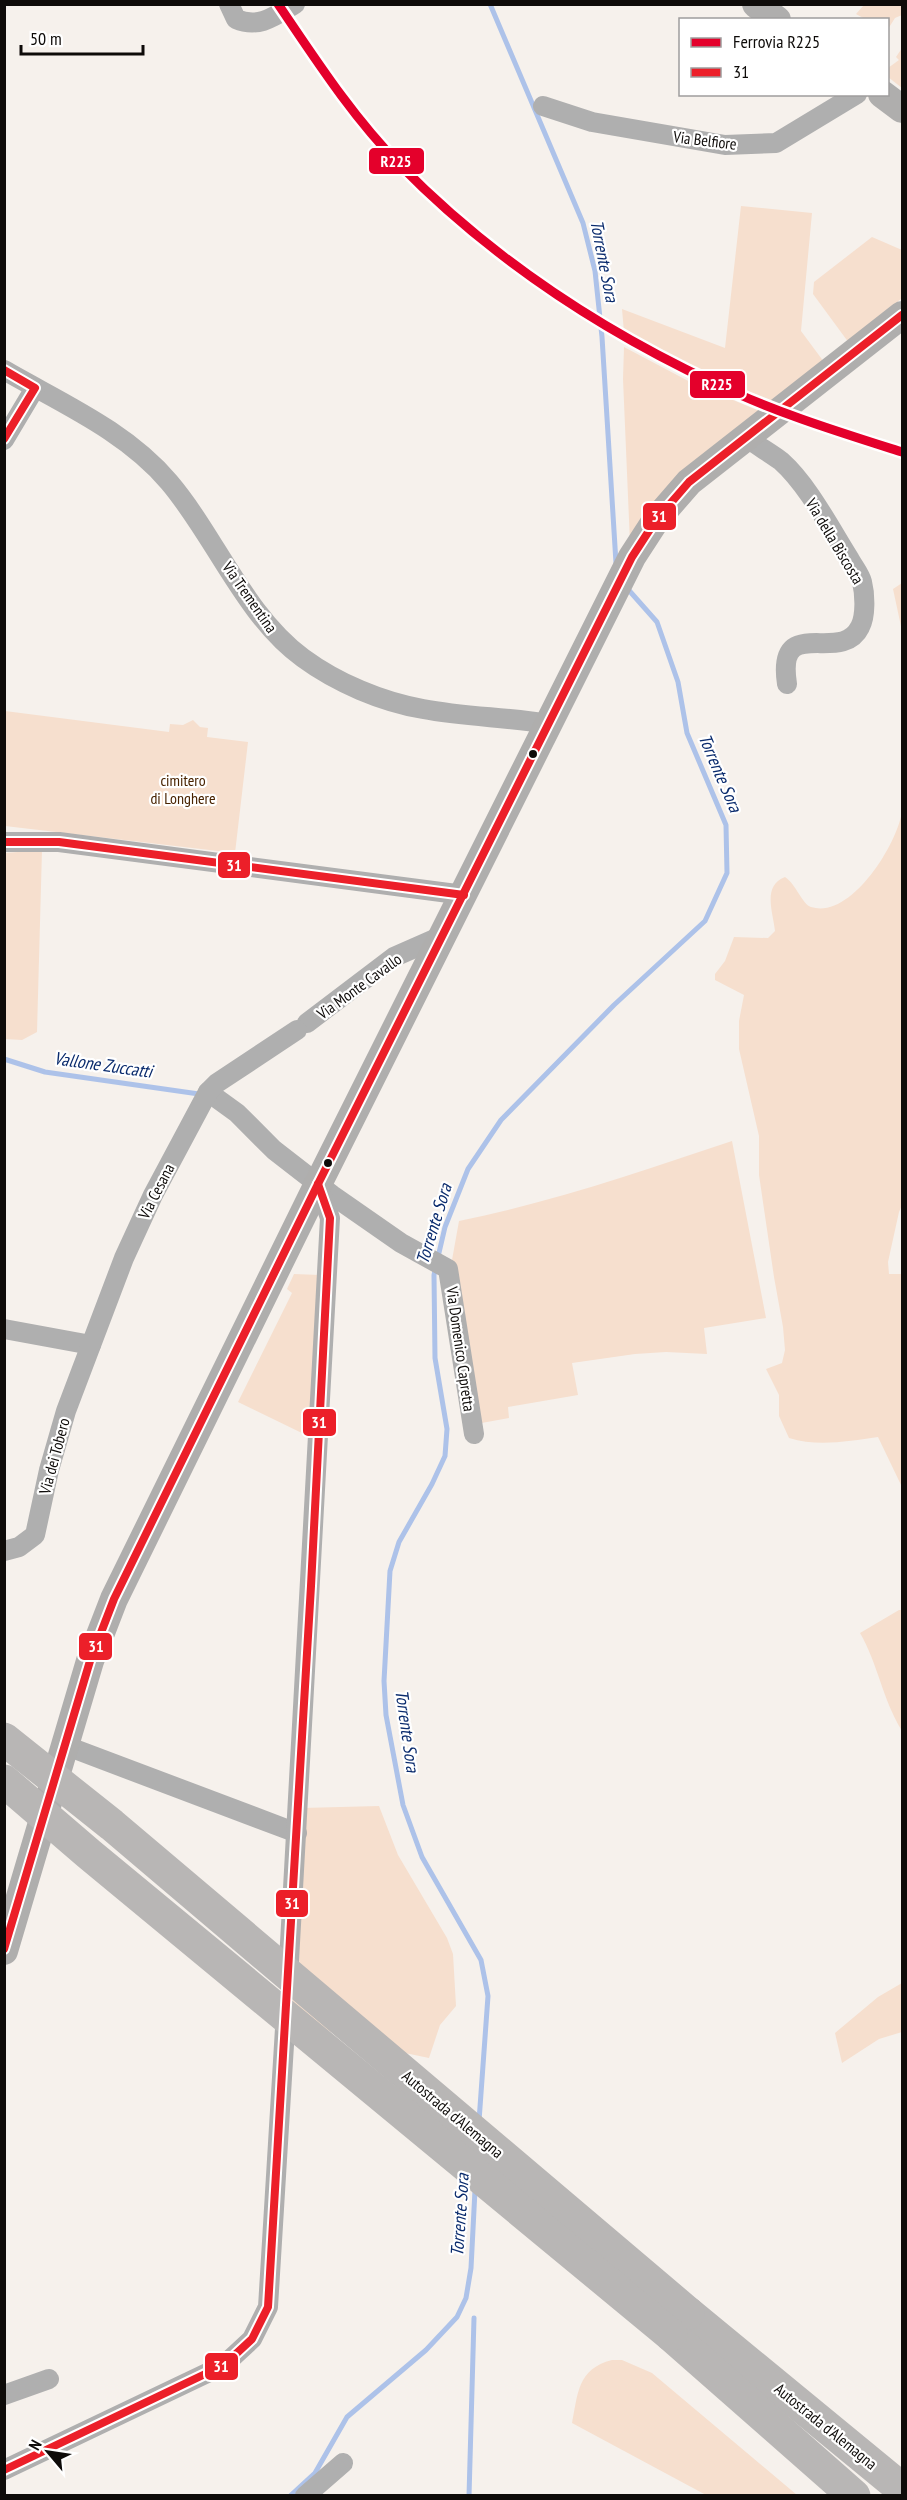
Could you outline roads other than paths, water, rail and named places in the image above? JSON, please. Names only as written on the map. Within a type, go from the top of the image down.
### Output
[{"type":"highway","name":"Autostrada d'Alemagna","points":[[4,1739],[112,1826],[680,2324],[854,2496]]},
{"type":"highway","name":"Autostrada d'Alemagna","points":[[4,1781],[98,1862],[680,2324],[903,2489]]},
{"type":"main road","points":[[756,4],[774,18]]},
{"type":"main road","points":[[885,96],[903,109]]},
{"type":"main road","points":[[4,1951],[64,1745],[100,1632],[140,1544],[318,1184],[632,557],[656,520],[689,482],[903,315]]},
{"type":"street","points":[[229,4],[236,19],[254,24],[268,20],[295,4]]},
{"type":"street","name":"Via Belfiore","points":[[543,106],[592,122],[710,143],[746,144],[776,143],[854,96]]},
{"type":"street","name":"Via Trementina","points":[[4,370],[91,419],[148,460],[191,510],[245,594],[279,639],[303,659],[348,684],[387,700],[421,709],[549,724]]},
{"type":"street","points":[[4,440],[35,388]]},
{"type":"street","name":"Via della Biscosta","points":[[747,438],[781,462],[794,476],[862,580],[864,594],[861,627],[850,640],[840,644],[826,642],[800,644],[790,650],[784,666],[787,684]]},
{"type":"street","points":[[4,842],[59,842],[464,895]]},
{"type":"street","name":"Via Monte Cavallo","points":[[208,1092],[217,1083],[302,1027],[394,957],[444,935]]},
{"type":"street","points":[[4,2470],[224,2365],[252,2339],[268,2307],[297,1833],[330,1218],[318,1184],[274,1150],[237,1113],[208,1092]]},
{"type":"street","name":"Via Cesana","points":[[91,1345],[124,1258],[148,1206],[208,1092]]},
{"type":"street","name":"Via Domenico Capretta","points":[[318,1184],[401,1244],[444,1266],[450,1273],[474,1434]]},
{"type":"street","points":[[4,1329],[91,1345]]},
{"type":"street","name":"Via dei Tobero","points":[[4,1551],[19,1547],[35,1535],[52,1460],[66,1412],[91,1345]]},
{"type":"street","points":[[64,1745],[297,1833]]},
{"type":"street","points":[[4,2396],[49,2379]]},
{"type":"street","points":[[305,2496],[343,2463]]},
{"type":"waterway","name":"Torrente Sora","points":[[490,4],[583,223],[595,271],[602,337],[616,563]]},
{"type":"waterway","name":"Torrente Sora","points":[[438,1257],[445,1227],[468,1169],[501,1120],[614,1005],[705,921],[727,873],[726,825],[687,733],[678,682],[657,622],[626,587]]},
{"type":"waterway","name":"Vallone Zuccatti","points":[[4,1059],[45,1072],[199,1094]]},
{"type":"waterway","name":"Torrente Sora","points":[[436,1266],[434,1275],[435,1358],[447,1429],[445,1456],[399,1542],[390,1571],[384,1681],[386,1715],[403,1805],[422,1857],[481,1960],[488,1996],[479,2121]]},
{"type":"waterway","name":"Torrente Sora","points":[[290,2496],[315,2473],[347,2417],[426,2350],[457,2317],[466,2298],[471,2268],[475,2190]]},
{"type":"waterway","points":[[469,2496],[474,2318]]},
{"type":"rail line","name":"R225","points":[[278,4],[350,107],[382,146],[434,198],[508,260],[547,288],[628,339],[714,383],[783,412],[902,452]]},
{"type":"park label","name":"cimitero di Longhere","points":[[183,789]]}]
